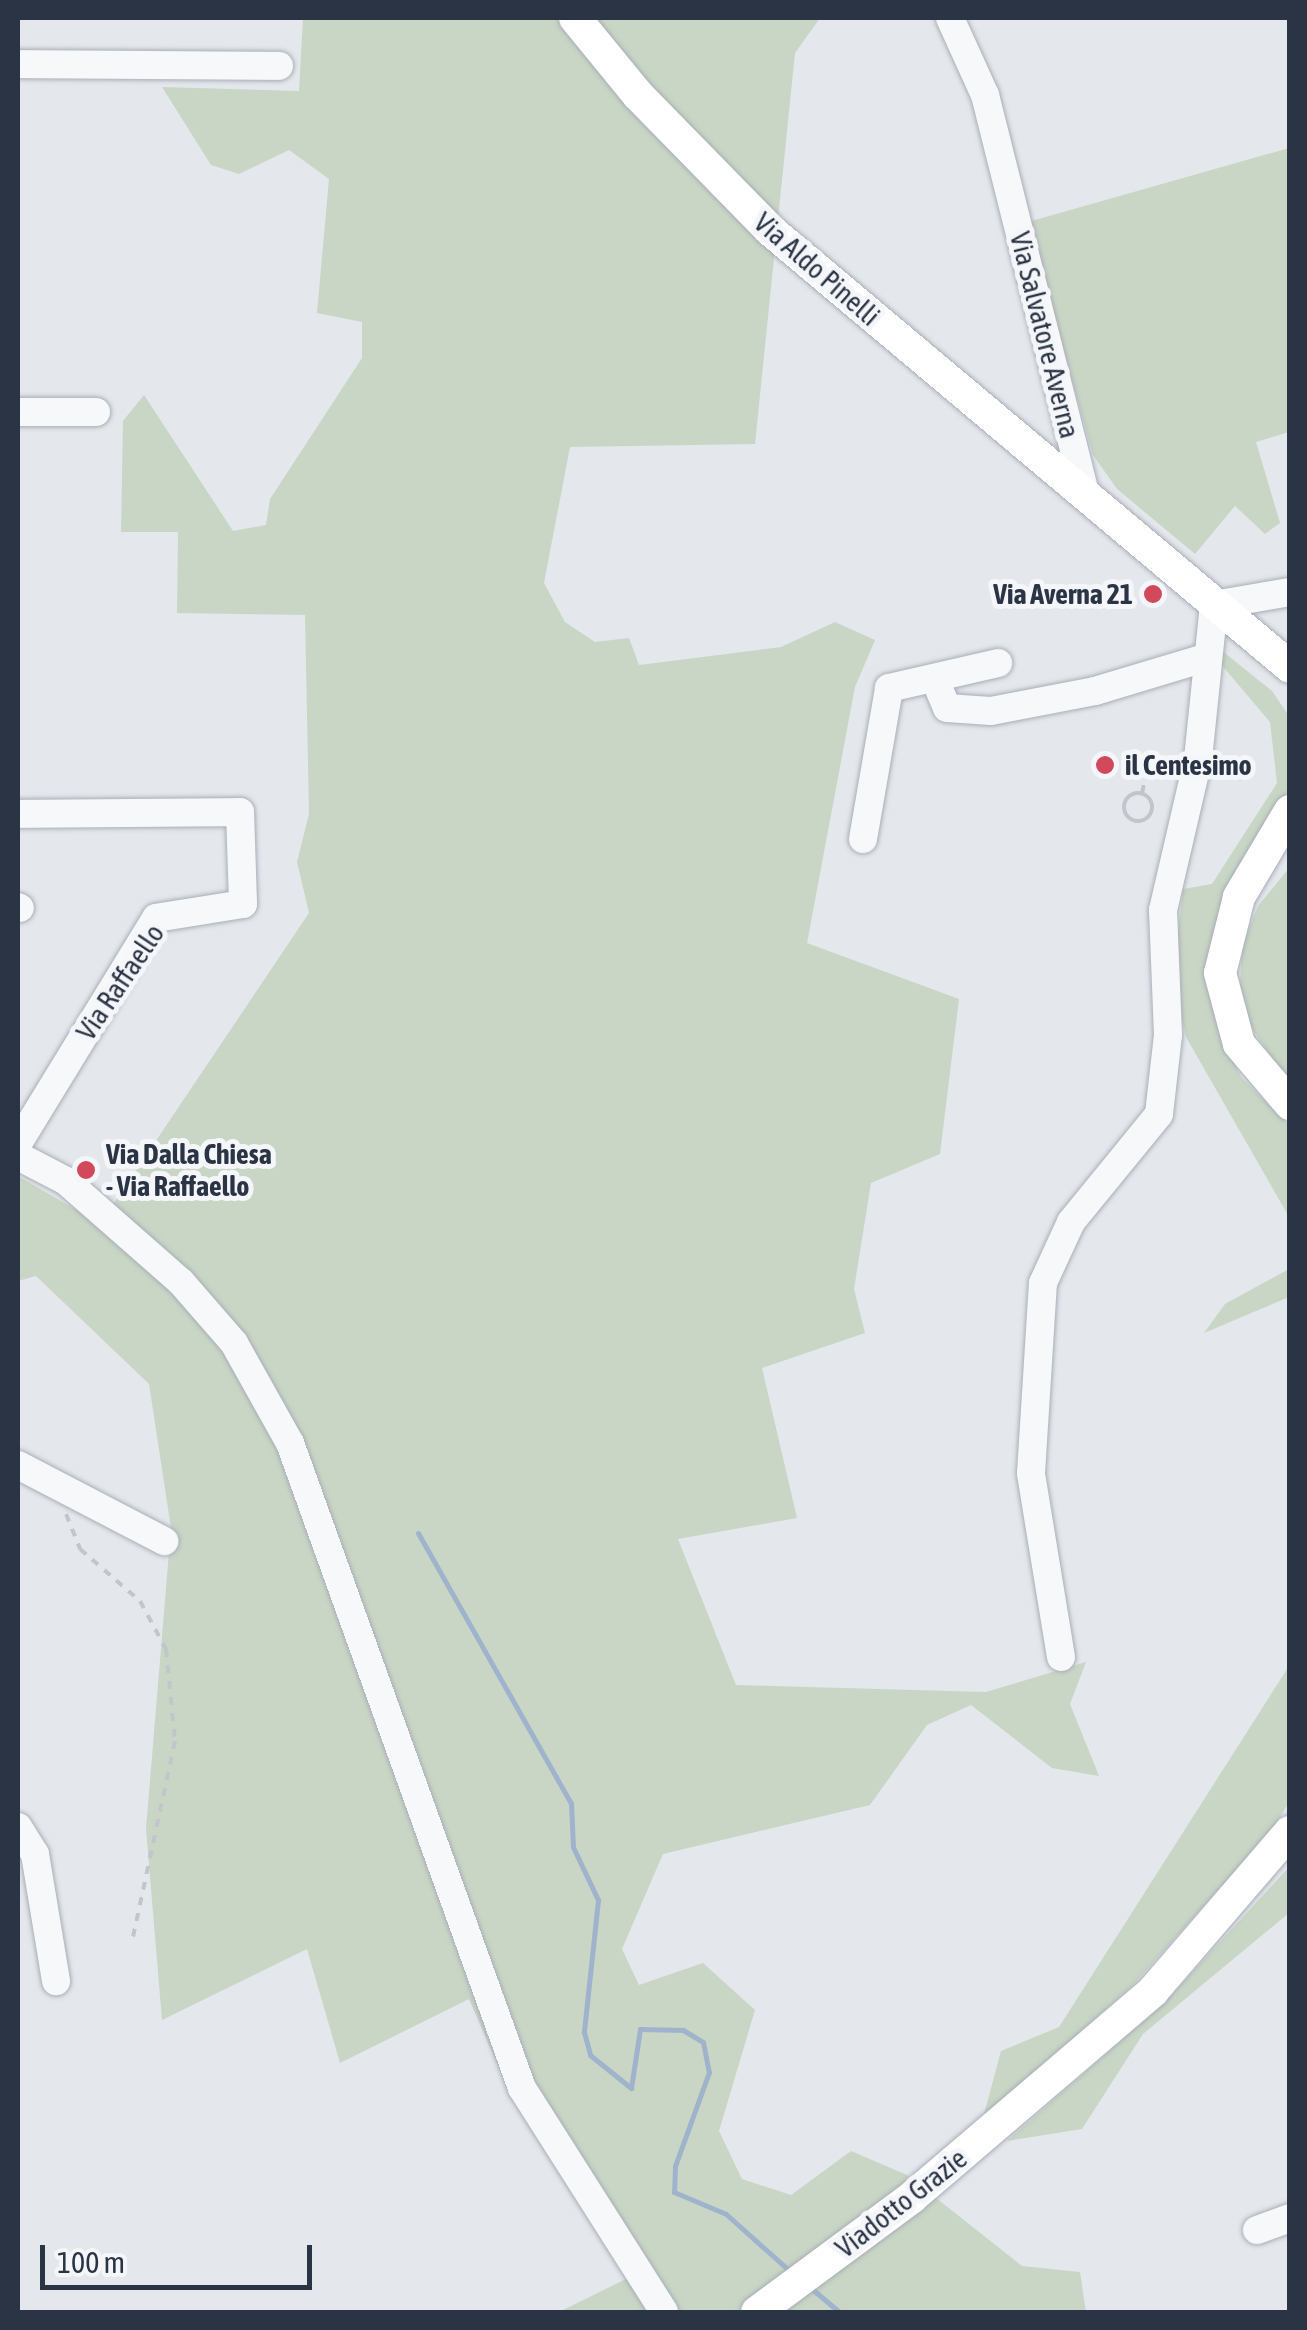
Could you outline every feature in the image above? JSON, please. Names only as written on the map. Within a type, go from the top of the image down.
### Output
[{"type":"main road","name":"Via Aldo Pinelli","points":[[575,18],[770,230],[1085,494]]},
{"type":"main road","points":[[1085,494],[1290,667]]},
{"type":"main road","points":[[1226,614],[1290,697]]},
{"type":"main road","points":[[1285,1099],[1239,1044],[1224,1010],[1220,973],[1234,912],[1288,827]]},
{"type":"main road","name":"Viadotto Grazie","points":[[758,2312],[1040,2090],[1154,1990],[1290,1832]]},
{"type":"street","name":"Via Salvatore Averna","points":[[950,18],[985,95],[1085,494]]},
{"type":"street","points":[[18,64],[279,66]]},
{"type":"street","points":[[18,412],[96,412]]},
{"type":"street","points":[[1061,1657],[1032,1473],[1044,1284],[1071,1222],[1159,1114],[1168,1035],[1163,910],[1198,759],[1205,658],[1226,614],[1290,592]]},
{"type":"street","points":[[936,682],[948,708],[991,710],[1096,692],[1205,658]]},
{"type":"street","points":[[863,839],[889,688],[936,682],[998,663]]},
{"type":"street","name":"Via Raffaello","points":[[18,814],[240,812],[244,904],[156,918],[18,1143]]},
{"type":"street","points":[[18,1156],[66,1181],[137,1236],[234,1343],[290,1443],[522,2088],[664,2312]]},
{"type":"street","points":[[18,1465],[52,1478],[164,1542]]},
{"type":"street","points":[[18,1827],[35,1854],[56,1981]]},
{"type":"street","points":[[1257,2230],[1290,2218]]},
{"type":"path","points":[[1142,792],[1124,804],[1134,821],[1152,812],[1142,792],[1151,754]]},
{"type":"path","points":[[52,1478],[80,1548],[140,1601],[166,1649],[175,1741],[133,1936]]},
{"type":"green space","points":[[303,18],[820,18],[795,53],[755,444],[570,447],[544,583],[565,622],[595,642],[629,638],[639,665],[781,647],[835,622],[875,640],[855,687],[807,943],[959,999],[940,1154],[871,1183],[854,1289],[865,1333],[762,1368],[797,1518],[678,1539],[736,1685],[986,1692],[1086,1662],[1070,1704],[1099,1776],[1052,1768],[971,1705],[927,1725],[870,1805],[663,1854],[622,1949],[639,1985],[703,1963],[755,2010],[719,2131],[742,2179],[791,2195],[851,2151],[907,2175],[1022,2266],[1080,2272],[1086,2312],[559,2312],[634,2275],[509,2091],[469,1999],[340,2063],[307,1949],[162,2020],[146,1829],[171,1528],[149,1384],[36,1276],[18,1281],[18,1176],[100,1224],[309,913],[297,862],[309,814],[305,615],[177,613],[178,532],[121,532],[123,421],[144,395],[233,531],[266,525],[270,499],[362,358],[362,322],[317,313],[329,179],[289,150],[239,174],[211,165],[162,87],[299,91]]},
{"type":"green space","points":[[1289,148],[1289,432],[1256,442],[1280,523],[1265,534],[1235,506],[1195,554],[1117,489],[1093,455],[1028,222]]},
{"type":"green space","points":[[1221,650],[1272,691],[1289,716],[1289,789],[1220,910],[1208,953],[1221,1035],[1241,1077],[1289,1125],[1289,1217],[1186,1037],[1173,977],[1183,889],[1212,884],[1277,783],[1270,722],[1214,656]]},
{"type":"green space","points":[[1289,868],[1289,1084],[1246,1019],[1240,986],[1242,947],[1258,906]]},
{"type":"green space","points":[[1289,1269],[1289,1297],[1204,1333],[1225,1304]]},
{"type":"green space","points":[[1289,1666],[1289,1802],[1273,1829],[1132,1986],[983,2118],[1001,2051],[1059,2027]]},
{"type":"green space","points":[[1289,1867],[1289,1913],[1143,2034],[1082,2129],[1007,2141],[1164,2003]]},
{"type":"waterway","points":[[418,1533],[571,1803],[573,1847],[598,1900],[584,2032],[590,2055],[631,2088],[640,2029],[683,2030],[703,2042],[709,2072],[675,2166],[674,2192],[726,2214],[792,2273]]},
{"type":"waterway","points":[[812,2289],[839,2312]]},
{"type":"place","name":"Via Averna 21","points":[[1153,594]]},
{"type":"place","name":"il Centesimo","points":[[1105,765]]},
{"type":"place","name":"Via Dalla Chiesa - Via Raffaello","points":[[86,1170]]}]
